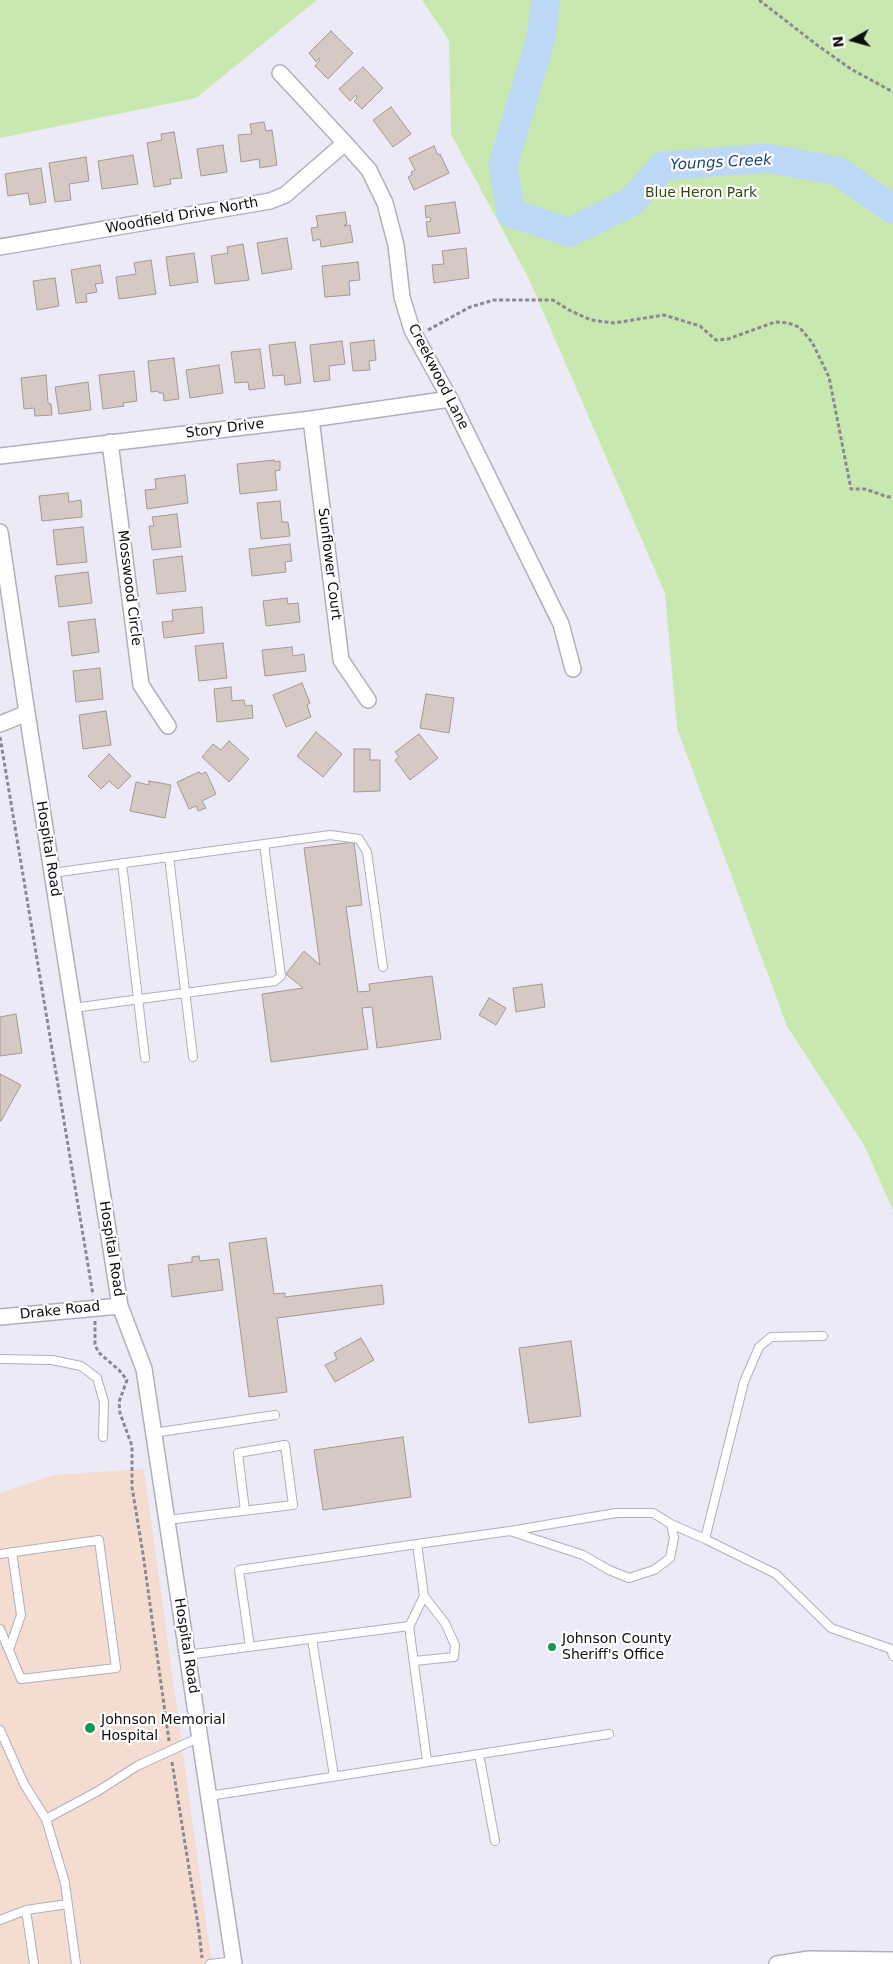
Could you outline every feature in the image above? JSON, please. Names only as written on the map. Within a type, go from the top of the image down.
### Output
[{"type":"street","name":"Creekwood Lane","points":[[280,73],[369,170],[386,203],[396,244],[402,297],[412,330],[450,399],[561,624],[573,669]]},
{"type":"street","name":"Woodfield Drive North","points":[[0,247],[270,201],[285,195],[345,142]]},
{"type":"street","name":"Story Drive","points":[[0,456],[310,419],[450,399]]},
{"type":"street","name":"Sunflower Court","points":[[310,419],[341,660],[368,700]]},
{"type":"street","name":"Mosswood Circle","points":[[110,442],[141,685],[168,726]]},
{"type":"street","name":"Hospital Road","points":[[0,532],[120,1306],[144,1369],[234,1963]]},
{"type":"street","points":[[0,724],[27,713]]},
{"type":"street","name":"Drake Road","points":[[0,1317],[120,1306]]},
{"type":"street","points":[[777,1964],[809,1959],[893,1960]]},
{"type":"lane","points":[[52,873],[330,835],[359,839],[366,852],[383,968]]},
{"type":"lane","points":[[73,1008],[275,981],[281,976],[264,844]]},
{"type":"lane","points":[[168,857],[193,1057]]},
{"type":"lane","points":[[122,863],[145,1058]]},
{"type":"lane","points":[[705,1539],[744,1382],[759,1347],[771,1337],[822,1336]]},
{"type":"lane","points":[[0,1359],[52,1360],[81,1366],[98,1378],[104,1402],[103,1437]]},
{"type":"lane","points":[[153,1433],[275,1416]]},
{"type":"lane","points":[[167,1520],[245,1511],[293,1505],[285,1445],[238,1453],[245,1511]]},
{"type":"lane","points":[[250,1646],[239,1570],[510,1531],[616,1513],[653,1513],[671,1524],[776,1574],[831,1628],[892,1651]]},
{"type":"lane","points":[[510,1531],[583,1554],[609,1570],[629,1578],[654,1570],[670,1558],[674,1538],[671,1524]]},
{"type":"lane","points":[[0,1554],[99,1540],[116,1668],[21,1679],[0,1629]]},
{"type":"lane","points":[[414,1661],[454,1657],[455,1645],[445,1623],[424,1596],[417,1544]]},
{"type":"lane","points":[[9,1650],[21,1615],[12,1552]]},
{"type":"lane","points":[[424,1596],[410,1626],[427,1762]]},
{"type":"lane","points":[[187,1655],[410,1626]]},
{"type":"lane","points":[[312,1638],[334,1776]]},
{"type":"lane","points":[[0,1730],[24,1784],[46,1819],[65,1883],[76,1964]]},
{"type":"lane","points":[[209,1796],[609,1734]]},
{"type":"lane","points":[[46,1819],[98,1791],[136,1766],[200,1737]]},
{"type":"lane","points":[[479,1754],[495,1841]]},
{"type":"lane","points":[[0,1920],[26,1910],[68,1904]]},
{"type":"lane","points":[[26,1910],[34,1964]]},
{"type":"lane","points":[[210,1964],[234,1963]]},
{"type":"path","points":[[759,0],[830,54],[893,92]]},
{"type":"path","points":[[415,336],[470,307],[494,300],[553,300],[568,310],[591,320],[614,324],[664,315],[700,326],[716,340],[728,339],[774,322],[788,323],[799,327],[812,342],[829,377],[851,489],[865,489],[888,497],[893,496]]},
{"type":"path","points":[[0,734],[95,1307],[95,1336],[98,1352],[119,1370],[126,1380],[120,1402],[120,1413],[132,1446],[132,1487],[170,1749],[200,1931],[203,1964]]},
{"type":"shaded area","name":"Johnson Memorial Hospital","points":[[144,1469],[212,1964],[0,1964],[0,1493],[53,1475]]},
{"type":"green space","points":[[0,0],[317,0],[196,98],[0,138]]},
{"type":"green space","name":"Blue Heron Park","points":[[422,0],[893,0],[893,1210],[864,1145],[787,1026],[677,728],[665,593],[529,279],[451,134],[449,40]]},
{"type":"building","points":[[331,31],[353,53],[328,79],[315,66],[320,60],[319,58],[316,62],[309,53]]},
{"type":"building","points":[[363,67],[383,88],[362,109],[354,101],[357,98],[356,95],[350,101],[339,89]]},
{"type":"building","points":[[391,107],[411,134],[393,147],[373,120]]},
{"type":"building","points":[[264,122],[266,131],[272,130],[277,165],[260,168],[259,159],[241,162],[238,135],[252,134],[250,124]]},
{"type":"building","points":[[174,132],[182,178],[170,179],[171,184],[154,187],[147,143],[162,140],[161,134]]},
{"type":"building","points":[[223,145],[227,172],[201,176],[197,149]]},
{"type":"building","points":[[434,146],[449,173],[414,190],[408,177],[415,170],[409,158]]},
{"type":"building","points":[[133,155],[138,184],[102,189],[98,161]]},
{"type":"building","points":[[86,157],[89,181],[69,184],[71,200],[55,202],[49,163]]},
{"type":"building","points":[[41,168],[46,202],[30,205],[28,193],[8,196],[5,174]]},
{"type":"building","points":[[455,202],[460,233],[428,237],[426,222],[431,221],[430,217],[426,218],[425,206]]},
{"type":"building","points":[[345,212],[347,224],[344,226],[350,225],[353,242],[321,247],[320,239],[313,241],[311,228],[318,227],[316,216]]},
{"type":"building","points":[[287,238],[292,269],[262,274],[257,243]]},
{"type":"building","points":[[243,244],[249,280],[215,284],[211,256],[228,253],[227,247]]},
{"type":"building","points":[[466,248],[469,278],[434,283],[432,265],[444,264],[442,251]]},
{"type":"building","points":[[194,253],[198,282],[170,286],[166,257]]},
{"type":"building","points":[[151,260],[156,294],[119,299],[116,277],[136,274],[134,263]]},
{"type":"building","points":[[358,262],[360,280],[349,281],[350,295],[325,297],[322,266]]},
{"type":"building","points":[[100,265],[103,283],[95,284],[97,292],[86,294],[87,302],[76,303],[71,270]]},
{"type":"building","points":[[55,278],[59,306],[37,310],[33,281]]},
{"type":"building","points":[[374,340],[376,360],[369,361],[370,370],[353,371],[350,343]]},
{"type":"building","points":[[342,341],[345,364],[329,366],[330,380],[314,382],[310,345]]},
{"type":"building","points":[[295,342],[301,383],[285,385],[284,375],[273,376],[269,345]]},
{"type":"building","points":[[260,349],[265,388],[249,390],[248,382],[235,383],[231,352]]},
{"type":"building","points":[[174,358],[179,399],[164,401],[163,393],[158,391],[151,392],[148,361]]},
{"type":"building","points":[[219,365],[223,393],[190,398],[186,370]]},
{"type":"building","points":[[134,371],[137,401],[123,403],[124,406],[103,409],[99,375]]},
{"type":"building","points":[[46,375],[48,403],[51,404],[52,415],[35,416],[34,408],[24,409],[21,378]]},
{"type":"building","points":[[88,382],[91,410],[59,414],[55,387]]},
{"type":"building","points":[[274,460],[274,462],[280,461],[280,470],[275,471],[277,490],[240,494],[237,464]]},
{"type":"building","points":[[185,475],[188,503],[147,509],[145,490],[156,489],[155,479]]},
{"type":"building","points":[[68,493],[69,502],[81,500],[82,517],[42,521],[39,496]]},
{"type":"building","points":[[280,501],[282,522],[288,522],[290,536],[261,539],[257,503]]},
{"type":"building","points":[[177,514],[181,547],[152,550],[149,526],[154,526],[152,517]]},
{"type":"building","points":[[83,527],[87,562],[57,565],[53,530]]},
{"type":"building","points":[[290,544],[292,561],[285,562],[286,572],[252,576],[249,549]]},
{"type":"building","points":[[182,556],[186,591],[157,594],[153,560]]},
{"type":"building","points":[[88,572],[92,603],[59,607],[55,576]]},
{"type":"building","points":[[287,598],[288,604],[298,603],[300,622],[266,626],[263,601]]},
{"type":"building","points":[[202,607],[204,633],[164,638],[162,622],[173,621],[172,610]]},
{"type":"building","points":[[95,619],[99,652],[72,656],[68,622]]},
{"type":"building","points":[[223,643],[227,678],[199,681],[195,646]]},
{"type":"building","points":[[292,647],[293,656],[304,654],[306,671],[265,676],[262,650]]},
{"type":"building","points":[[100,668],[103,699],[76,702],[73,671]]},
{"type":"building","points":[[302,683],[310,703],[307,705],[311,717],[286,727],[273,695]]},
{"type":"building","points":[[231,687],[232,701],[244,700],[245,706],[252,705],[253,718],[217,722],[214,689]]},
{"type":"building","points":[[426,694],[454,698],[449,733],[420,728]]},
{"type":"building","points":[[106,711],[111,745],[83,749],[79,715]]},
{"type":"building","points":[[316,732],[342,754],[323,777],[297,756]]},
{"type":"building","points":[[419,734],[438,758],[410,780],[395,760],[399,757],[395,752]]},
{"type":"building","points":[[229,741],[249,759],[229,782],[202,757],[213,744],[221,750]]},
{"type":"building","points":[[354,749],[370,749],[370,760],[380,760],[380,791],[354,792]]},
{"type":"building","points":[[109,754],[131,776],[118,789],[109,781],[101,789],[88,776]]},
{"type":"building","points":[[199,772],[201,774],[206,772],[216,794],[202,801],[206,808],[198,811],[196,806],[189,809],[177,782]]},
{"type":"building","points":[[149,781],[171,785],[165,818],[130,811],[136,782],[149,785]]},
{"type":"building","points":[[354,842],[362,905],[346,907],[358,992],[370,991],[369,984],[432,976],[441,1039],[377,1048],[372,1007],[362,1008],[368,1049],[271,1062],[262,994],[303,988],[286,974],[304,951],[320,965],[304,848]]},
{"type":"building","points":[[542,984],[545,1007],[516,1012],[513,988]]},
{"type":"building","points":[[489,998],[506,1008],[496,1025],[479,1015]]},
{"type":"building","points":[[16,1014],[22,1053],[0,1056],[0,1017]]},
{"type":"building","points":[[0,1074],[21,1085],[1,1121],[0,1121]]},
{"type":"building","points":[[266,1238],[274,1294],[285,1293],[285,1297],[382,1285],[384,1304],[277,1318],[287,1392],[249,1397],[229,1243]]},
{"type":"building","points":[[199,1256],[200,1261],[219,1259],[223,1290],[172,1297],[168,1265],[192,1262],[192,1257]]},
{"type":"building","points":[[361,1338],[374,1360],[335,1382],[325,1365],[337,1359],[334,1353]]},
{"type":"building","points":[[571,1341],[581,1416],[529,1423],[519,1348]]},
{"type":"building","points":[[403,1437],[411,1497],[323,1510],[314,1450]]},
{"type":"waterway","name":"Youngs Creek","points":[[546,0],[541,38],[503,165],[511,213],[570,232],[631,202],[663,166],[767,158],[838,171],[893,209]]},
{"type":"place","name":"Johnson County Sheriff's Office","points":[[552,1647]]},
{"type":"place","name":"Johnson Memorial Hospital","points":[[90,1728]]}]
